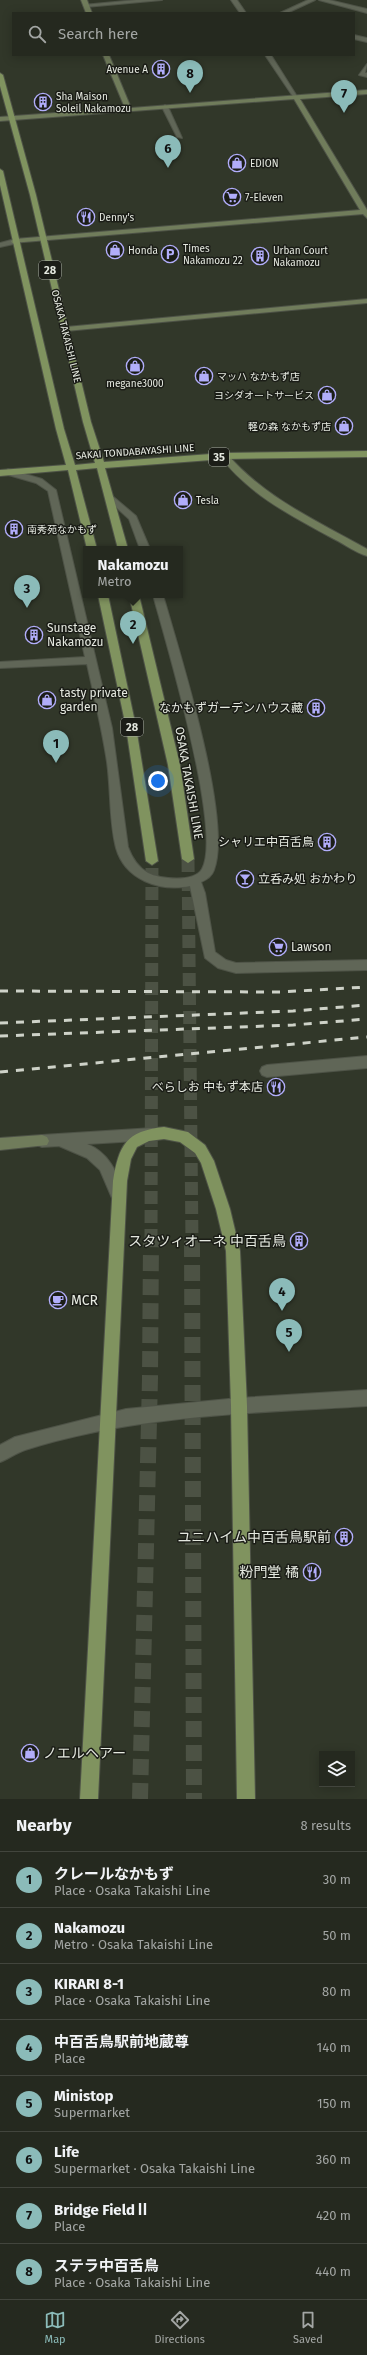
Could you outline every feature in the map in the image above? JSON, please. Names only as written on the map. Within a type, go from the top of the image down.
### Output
[{"type":"main road","name":"OSAKA TAKAISHI LINE","points":[[0,75],[33,195],[42,239],[66,329],[87,422],[110,497],[122,546]]},
{"type":"main road","name":"28","points":[[0,171],[15,241],[91,546]]},
{"type":"main road","name":"SAKAI TONDABAYASHI LINE","points":[[4,472],[224,456],[367,454]]},
{"type":"main road","name":"28","points":[[104,598],[126,696],[140,771],[152,861]]},
{"type":"main road","name":"OSAKA TAKAISHI LINE","points":[[135,598],[174,765],[188,859]]},
{"type":"main road","points":[[89,1799],[107,1422],[122,1165],[126,1151],[138,1138],[164,1133],[183,1136],[200,1149],[207,1161],[223,1209],[233,1251],[239,1406],[246,1799]]},
{"type":"street","points":[[89,12],[85,2],[158,0]]},
{"type":"street","points":[[234,0],[242,12]]},
{"type":"street","points":[[285,12],[312,0]]},
{"type":"street","points":[[322,0],[367,11]]},
{"type":"street","points":[[335,3],[342,0]]},
{"type":"street","points":[[355,37],[367,40]]},
{"type":"street","points":[[106,56],[129,110]]},
{"type":"street","points":[[0,240],[15,241],[366,213],[296,97],[269,56]]},
{"type":"street","points":[[367,66],[361,74],[367,76]]},
{"type":"street","points":[[0,119],[367,92]]},
{"type":"street","points":[[165,107],[180,138]]},
{"type":"street","points":[[0,245],[15,241]]},
{"type":"street","points":[[66,329],[367,301]]},
{"type":"street","points":[[224,456],[235,471],[254,487],[367,553]]},
{"type":"street","points":[[4,472],[39,481],[52,490],[113,764],[122,847],[126,858],[138,871],[156,880],[174,883],[199,878],[207,870],[213,857],[211,821],[188,707],[159,598]]},
{"type":"street","points":[[110,497],[133,518],[144,546]]},
{"type":"street","points":[[0,665],[91,660]]},
{"type":"street","points":[[194,880],[199,893],[210,955],[222,964],[236,968],[367,965]]},
{"type":"street","points":[[267,1071],[367,1062]]},
{"type":"street","points":[[0,1144],[164,1133]]},
{"type":"street","points":[[42,1141],[79,1146],[98,1157],[113,1177],[119,1201]]},
{"type":"street","points":[[0,1454],[21,1443],[126,1417],[239,1406],[367,1398]]},
{"type":"tunnel","points":[[188,859],[192,1242]]},
{"type":"tunnel","points":[[151,1242],[152,861]]},
{"type":"tunnel","points":[[140,1799],[150,1378],[151,1241]]},
{"type":"tunnel","points":[[192,1241],[194,1799]]},
{"type":"railway","points":[[0,991],[280,992],[367,987]]},
{"type":"railway","points":[[0,1023],[293,1011],[367,1005]]},
{"type":"railway","points":[[0,1036],[293,1025],[367,1019]]},
{"type":"railway","points":[[0,1072],[367,1037]]},
{"type":"place","name":"Avenue A","points":[[161,69]]},
{"type":"place","name":"ステラ中百舌鳥","points":[[190,93]]},
{"type":"place","name":"Sha Maison Soleil Nakamozu","points":[[43,102]]},
{"type":"place","name":"Bridge FieldⅡ","points":[[344,113]]},
{"type":"place","name":"EDION","points":[[237,163]]},
{"type":"place","name":"Life","points":[[168,168]]},
{"type":"place","name":"7-Eleven","points":[[232,197]]},
{"type":"place","name":"Denny's","points":[[86,217]]},
{"type":"place","name":"Honda","points":[[115,250]]},
{"type":"place","name":"Times Nakamozu 22","points":[[170,254]]},
{"type":"place","name":"Urban Court Nakamozu","points":[[260,256]]},
{"type":"place","name":"megane3000","points":[[135,366]]},
{"type":"place","name":"マッハ なかもず店","points":[[204,376]]},
{"type":"place","name":"ヨシダオートサービス","points":[[327,395]]},
{"type":"place","name":"軽の森 なかもず店","points":[[344,426]]},
{"type":"place","name":"Tesla","points":[[183,500]]},
{"type":"place","name":"南秀苑なかもず","points":[[14,529]]},
{"type":"place","name":"KIRARI 8-1","points":[[27,608]]},
{"type":"place","name":"Sunstage Nakamozu","points":[[34,635]]},
{"type":"place","name":"Nakamozu","points":[[133,644]]},
{"type":"place","name":"tasty private garden","points":[[47,700]]},
{"type":"place","name":"なかもずガーデンハウス藏","points":[[316,708]]},
{"type":"place","name":"クレールなかもず","points":[[56,763]]},
{"type":"place","name":"シャリエ中百舌鳥","points":[[327,842]]},
{"type":"place","name":"立呑み処 おかわり","points":[[245,879]]},
{"type":"place","name":"Lawson","points":[[278,947]]},
{"type":"place","name":"べらしお 中もず本店","points":[[276,1087]]},
{"type":"place","name":"スタツィオーネ 中百舌鳥","points":[[299,1241]]},
{"type":"place","name":"MCR","points":[[58,1300]]},
{"type":"place","name":"中百舌鳥駅前地蔵尊","points":[[282,1311]]},
{"type":"place","name":"Ministop","points":[[289,1352]]},
{"type":"place","name":"ユニハイム中百舌鳥駅前","points":[[344,1537]]},
{"type":"place","name":"粉門堂 橘","points":[[312,1572]]},
{"type":"place","name":"ノエルヘアー","points":[[30,1753]]}]
